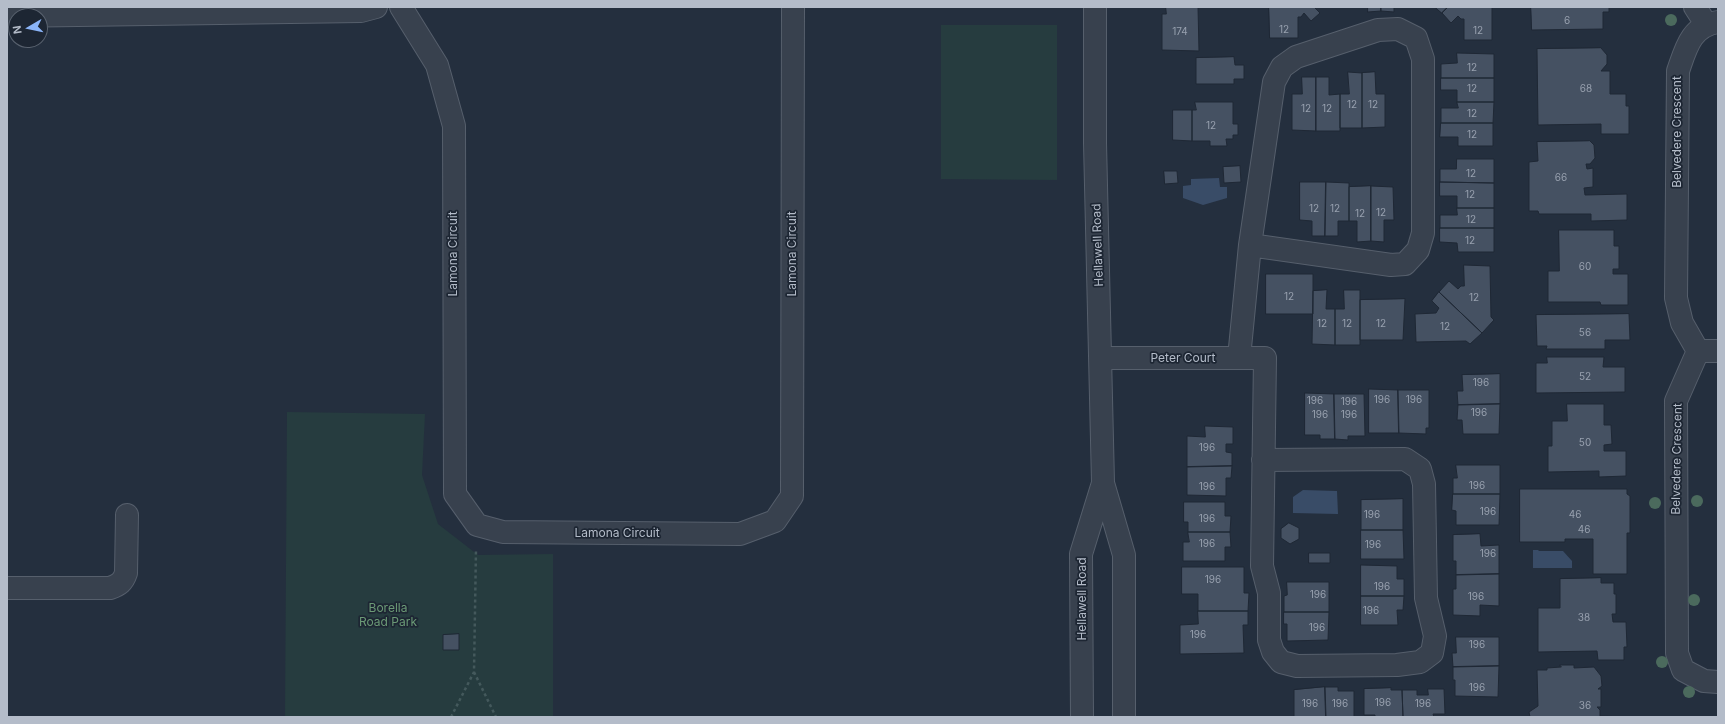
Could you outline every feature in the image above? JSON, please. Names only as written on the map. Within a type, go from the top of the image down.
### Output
[{"type":"street","points":[[7,16],[353,11],[376,7]]},
{"type":"street","name":"Lamona Circuit","points":[[401,7],[437,65],[454,126],[455,494],[477,525],[503,532],[740,534],[775,521],[792,496],[793,7]]},
{"type":"street","name":"Hellawell Road","points":[[1095,7],[1095,143],[1103,483],[1124,555],[1124,717]]},
{"type":"street","name":"Belvedere Crescent","points":[[1707,18],[1689,40],[1678,71],[1676,298],[1682,323],[1708,351],[1676,401],[1677,653],[1683,670],[1704,681],[1718,682]]},
{"type":"street","points":[[1239,358],[1244,292],[1250,245],[1274,82],[1282,67],[1296,57],[1378,30],[1398,29],[1416,38],[1423,59],[1423,233],[1418,250],[1405,264],[1391,265],[1250,245]]},
{"type":"street","name":"Peter Court","points":[[1101,358],[1265,358],[1263,460]]},
{"type":"street","points":[[1405,459],[1420,469],[1424,484],[1426,598],[1435,636],[1432,653],[1420,662],[1397,665],[1297,666],[1281,662],[1273,652],[1269,640],[1269,593],[1262,566],[1263,460],[1405,459]]},
{"type":"street","name":"Hellawell Road","points":[[1082,717],[1081,554],[1103,483]]},
{"type":"street","points":[[7,588],[110,588],[119,585],[124,580],[126,573],[127,515]]},
{"type":"path","points":[[451,717],[474,672],[477,525]]},
{"type":"path","points":[[474,672],[496,717]]},
{"type":"green space","points":[[941,25],[1057,25],[1057,180],[941,179]]},
{"type":"green space","name":"Borella Road Park","points":[[287,412],[425,414],[422,475],[438,524],[478,555],[553,554],[553,717],[285,717]]},
{"type":"water","points":[[1219,178],[1220,187],[1227,187],[1227,198],[1203,205],[1183,198],[1183,186],[1191,185],[1191,179]]},
{"type":"water","points":[[1303,490],[1337,491],[1338,514],[1293,513],[1293,497]]},
{"type":"water","points":[[1533,550],[1563,551],[1572,561],[1572,568],[1533,568]]},
{"type":"building","points":[[1166,7],[1198,7],[1199,51],[1162,50],[1162,14],[1166,14]]},
{"type":"building","points":[[1269,7],[1314,7],[1320,13],[1311,21],[1304,13],[1301,17],[1298,17],[1298,38],[1270,38]]},
{"type":"building","points":[[1368,7],[1381,7],[1381,11],[1368,12]]},
{"type":"building","points":[[1381,7],[1394,7],[1394,12],[1381,11]]},
{"type":"building","points":[[1435,7],[1448,7],[1442,13]]},
{"type":"building","points":[[1448,7],[1492,7],[1492,40],[1464,40],[1464,19],[1461,19],[1458,16],[1451,23],[1442,13]]},
{"type":"building","points":[[1531,7],[1609,7],[1609,12],[1603,12],[1603,29],[1532,30]]},
{"type":"building","points":[[1601,48],[1607,55],[1607,64],[1601,71],[1610,71],[1610,94],[1626,94],[1626,106],[1629,106],[1629,134],[1601,134],[1601,124],[1538,125],[1537,49]]},
{"type":"building","points":[[1457,53],[1494,54],[1494,78],[1441,78],[1441,64],[1457,63]]},
{"type":"building","points":[[1234,57],[1235,65],[1244,65],[1244,79],[1234,79],[1234,84],[1196,84],[1196,58]]},
{"type":"building","points":[[1348,72],[1362,73],[1362,128],[1340,128],[1340,94],[1349,94]]},
{"type":"building","points":[[1375,72],[1376,94],[1385,94],[1385,127],[1362,128],[1362,73]]},
{"type":"building","points":[[1302,77],[1316,77],[1316,131],[1292,130],[1292,94],[1302,94]]},
{"type":"building","points":[[1316,77],[1329,77],[1329,95],[1340,94],[1340,131],[1316,131]]},
{"type":"building","points":[[1441,78],[1494,78],[1494,102],[1457,102],[1457,90],[1441,90]]},
{"type":"building","points":[[1195,102],[1233,102],[1233,124],[1238,124],[1238,135],[1233,135],[1233,139],[1226,139],[1227,146],[1210,146],[1210,141],[1192,141],[1192,110],[1196,110]]},
{"type":"building","points":[[1457,102],[1494,102],[1493,123],[1441,123],[1441,108],[1458,108]]},
{"type":"building","points":[[1173,110],[1192,110],[1192,141],[1173,140]]},
{"type":"building","points":[[1441,123],[1493,123],[1493,146],[1458,146],[1458,137],[1440,137]]},
{"type":"building","points":[[1590,141],[1594,145],[1595,158],[1590,164],[1586,164],[1587,169],[1593,168],[1593,187],[1584,188],[1585,195],[1627,194],[1627,220],[1591,221],[1591,214],[1539,214],[1538,211],[1529,211],[1529,162],[1538,161],[1537,142]]},
{"type":"building","points":[[1457,159],[1494,159],[1494,183],[1440,182],[1440,169],[1456,169]]},
{"type":"building","points":[[1240,166],[1241,182],[1224,183],[1223,167]]},
{"type":"building","points":[[1164,171],[1177,171],[1178,183],[1165,184]]},
{"type":"building","points":[[1300,182],[1326,182],[1325,236],[1312,236],[1312,221],[1300,220]]},
{"type":"building","points":[[1326,182],[1349,183],[1349,221],[1338,221],[1338,236],[1325,236]]},
{"type":"building","points":[[1440,182],[1494,183],[1494,208],[1457,208],[1457,196],[1440,196]]},
{"type":"building","points":[[1371,186],[1393,187],[1394,220],[1384,220],[1384,242],[1371,241]]},
{"type":"building","points":[[1371,186],[1371,241],[1357,242],[1357,221],[1349,221],[1349,187]]},
{"type":"building","points":[[1457,208],[1494,208],[1494,228],[1440,228],[1440,215],[1457,215]]},
{"type":"building","points":[[1440,228],[1494,228],[1494,252],[1458,252],[1457,243],[1440,242]]},
{"type":"building","points":[[1559,230],[1614,230],[1614,246],[1619,246],[1619,269],[1613,269],[1613,274],[1628,274],[1628,305],[1601,305],[1600,302],[1548,302],[1548,271],[1559,271]]},
{"type":"building","points":[[1464,265],[1490,266],[1491,317],[1494,320],[1482,333],[1439,292],[1449,281],[1458,289],[1461,286],[1464,286]]},
{"type":"building","points":[[1266,274],[1313,274],[1313,314],[1266,314]]},
{"type":"building","points":[[1327,290],[1326,309],[1335,309],[1335,345],[1312,344],[1313,291]]},
{"type":"building","points":[[1344,290],[1360,290],[1360,345],[1335,345],[1335,309],[1344,309]]},
{"type":"building","points":[[1439,292],[1482,333],[1470,344],[1466,341],[1416,342],[1415,314],[1436,313],[1439,308],[1432,301]]},
{"type":"building","points":[[1405,299],[1403,340],[1360,340],[1360,300]]},
{"type":"building","points":[[1629,314],[1630,340],[1605,340],[1605,349],[1546,349],[1547,346],[1537,346],[1536,315]]},
{"type":"building","points":[[1547,357],[1604,357],[1603,367],[1625,367],[1625,392],[1536,393],[1536,363],[1547,363]]},
{"type":"building","points":[[1500,374],[1500,404],[1458,405],[1457,391],[1463,391],[1462,375]]},
{"type":"building","points":[[1369,389],[1398,390],[1399,433],[1369,433]]},
{"type":"building","points":[[1398,390],[1429,390],[1429,428],[1426,428],[1426,434],[1399,433]]},
{"type":"building","points":[[1305,393],[1334,394],[1335,439],[1320,439],[1320,435],[1305,435]]},
{"type":"building","points":[[1334,394],[1364,394],[1365,436],[1348,436],[1348,440],[1335,439]]},
{"type":"building","points":[[1500,404],[1499,434],[1463,434],[1462,420],[1457,420],[1458,405]]},
{"type":"building","points":[[1567,404],[1604,404],[1604,425],[1611,425],[1612,444],[1604,445],[1604,451],[1626,451],[1626,476],[1599,477],[1599,471],[1548,472],[1548,446],[1552,446],[1552,421],[1567,421]]},
{"type":"building","points":[[1205,426],[1233,427],[1233,444],[1226,444],[1226,452],[1232,453],[1232,466],[1187,467],[1187,436],[1205,437]]},
{"type":"building","points":[[1456,465],[1500,465],[1500,494],[1453,494],[1453,478],[1457,478]]},
{"type":"building","points":[[1232,466],[1231,478],[1226,478],[1226,496],[1187,495],[1187,467]]},
{"type":"building","points":[[1520,489],[1627,489],[1627,494],[1630,496],[1630,533],[1627,533],[1627,574],[1593,574],[1593,539],[1565,539],[1565,542],[1520,542]]},
{"type":"building","points":[[1453,494],[1500,494],[1499,525],[1456,525],[1456,511],[1452,510]]},
{"type":"building","points":[[1403,499],[1403,530],[1361,530],[1361,500]]},
{"type":"building","points":[[1184,502],[1225,502],[1225,516],[1231,516],[1230,532],[1188,532],[1188,522],[1184,522]]},
{"type":"building","points":[[1289,523],[1299,528],[1299,539],[1290,544],[1281,538],[1281,529]]},
{"type":"building","points":[[1361,530],[1403,530],[1404,559],[1361,559]]},
{"type":"building","points":[[1188,532],[1230,532],[1231,547],[1225,547],[1225,561],[1183,561],[1183,542],[1189,542]]},
{"type":"building","points":[[1480,534],[1481,546],[1499,545],[1499,574],[1456,575],[1456,561],[1453,561],[1453,535]]},
{"type":"building","points":[[1309,553],[1330,553],[1330,563],[1309,563]]},
{"type":"building","points":[[1361,565],[1397,566],[1397,579],[1404,579],[1404,596],[1361,596]]},
{"type":"building","points":[[1182,567],[1244,567],[1244,593],[1249,593],[1248,611],[1198,611],[1198,594],[1182,594]]},
{"type":"building","points":[[1499,574],[1499,606],[1480,605],[1480,616],[1453,615],[1453,589],[1456,589],[1456,575]]},
{"type":"building","points":[[1601,578],[1601,583],[1614,583],[1614,594],[1616,594],[1616,614],[1612,614],[1613,622],[1626,622],[1627,647],[1624,647],[1624,660],[1598,660],[1597,651],[1538,652],[1538,608],[1560,608],[1560,579]]},
{"type":"building","points":[[1287,582],[1329,582],[1329,612],[1284,612],[1284,596],[1287,595]]},
{"type":"building","points":[[1361,596],[1404,596],[1403,610],[1397,610],[1398,625],[1361,625]]},
{"type":"building","points":[[1198,611],[1248,611],[1248,625],[1243,625],[1244,653],[1180,654],[1180,625],[1198,624]]},
{"type":"building","points":[[1284,612],[1329,612],[1328,640],[1287,641],[1287,624],[1284,624]]},
{"type":"building","points":[[459,634],[459,650],[443,650],[443,635]]},
{"type":"building","points":[[1456,637],[1499,637],[1499,666],[1453,667],[1452,653],[1456,653]]},
{"type":"building","points":[[1560,665],[1574,665],[1574,668],[1594,667],[1601,676],[1602,686],[1598,689],[1601,689],[1601,707],[1597,707],[1600,710],[1600,716],[1625,717],[1530,717],[1529,712],[1538,706],[1537,670],[1547,670],[1547,668],[1561,667]]},
{"type":"building","points":[[1499,666],[1498,697],[1455,696],[1453,667]]},
{"type":"building","points":[[1325,687],[1326,717],[1294,717],[1294,690]]},
{"type":"building","points":[[1325,687],[1338,687],[1338,691],[1354,691],[1354,717],[1326,717]]},
{"type":"building","points":[[1391,688],[1391,690],[1402,690],[1403,717],[1375,717],[1375,715],[1364,715],[1364,689]]},
{"type":"building","points":[[1428,689],[1444,689],[1445,714],[1433,714],[1434,717],[1403,717],[1402,690],[1417,690],[1417,695],[1428,695]]}]
